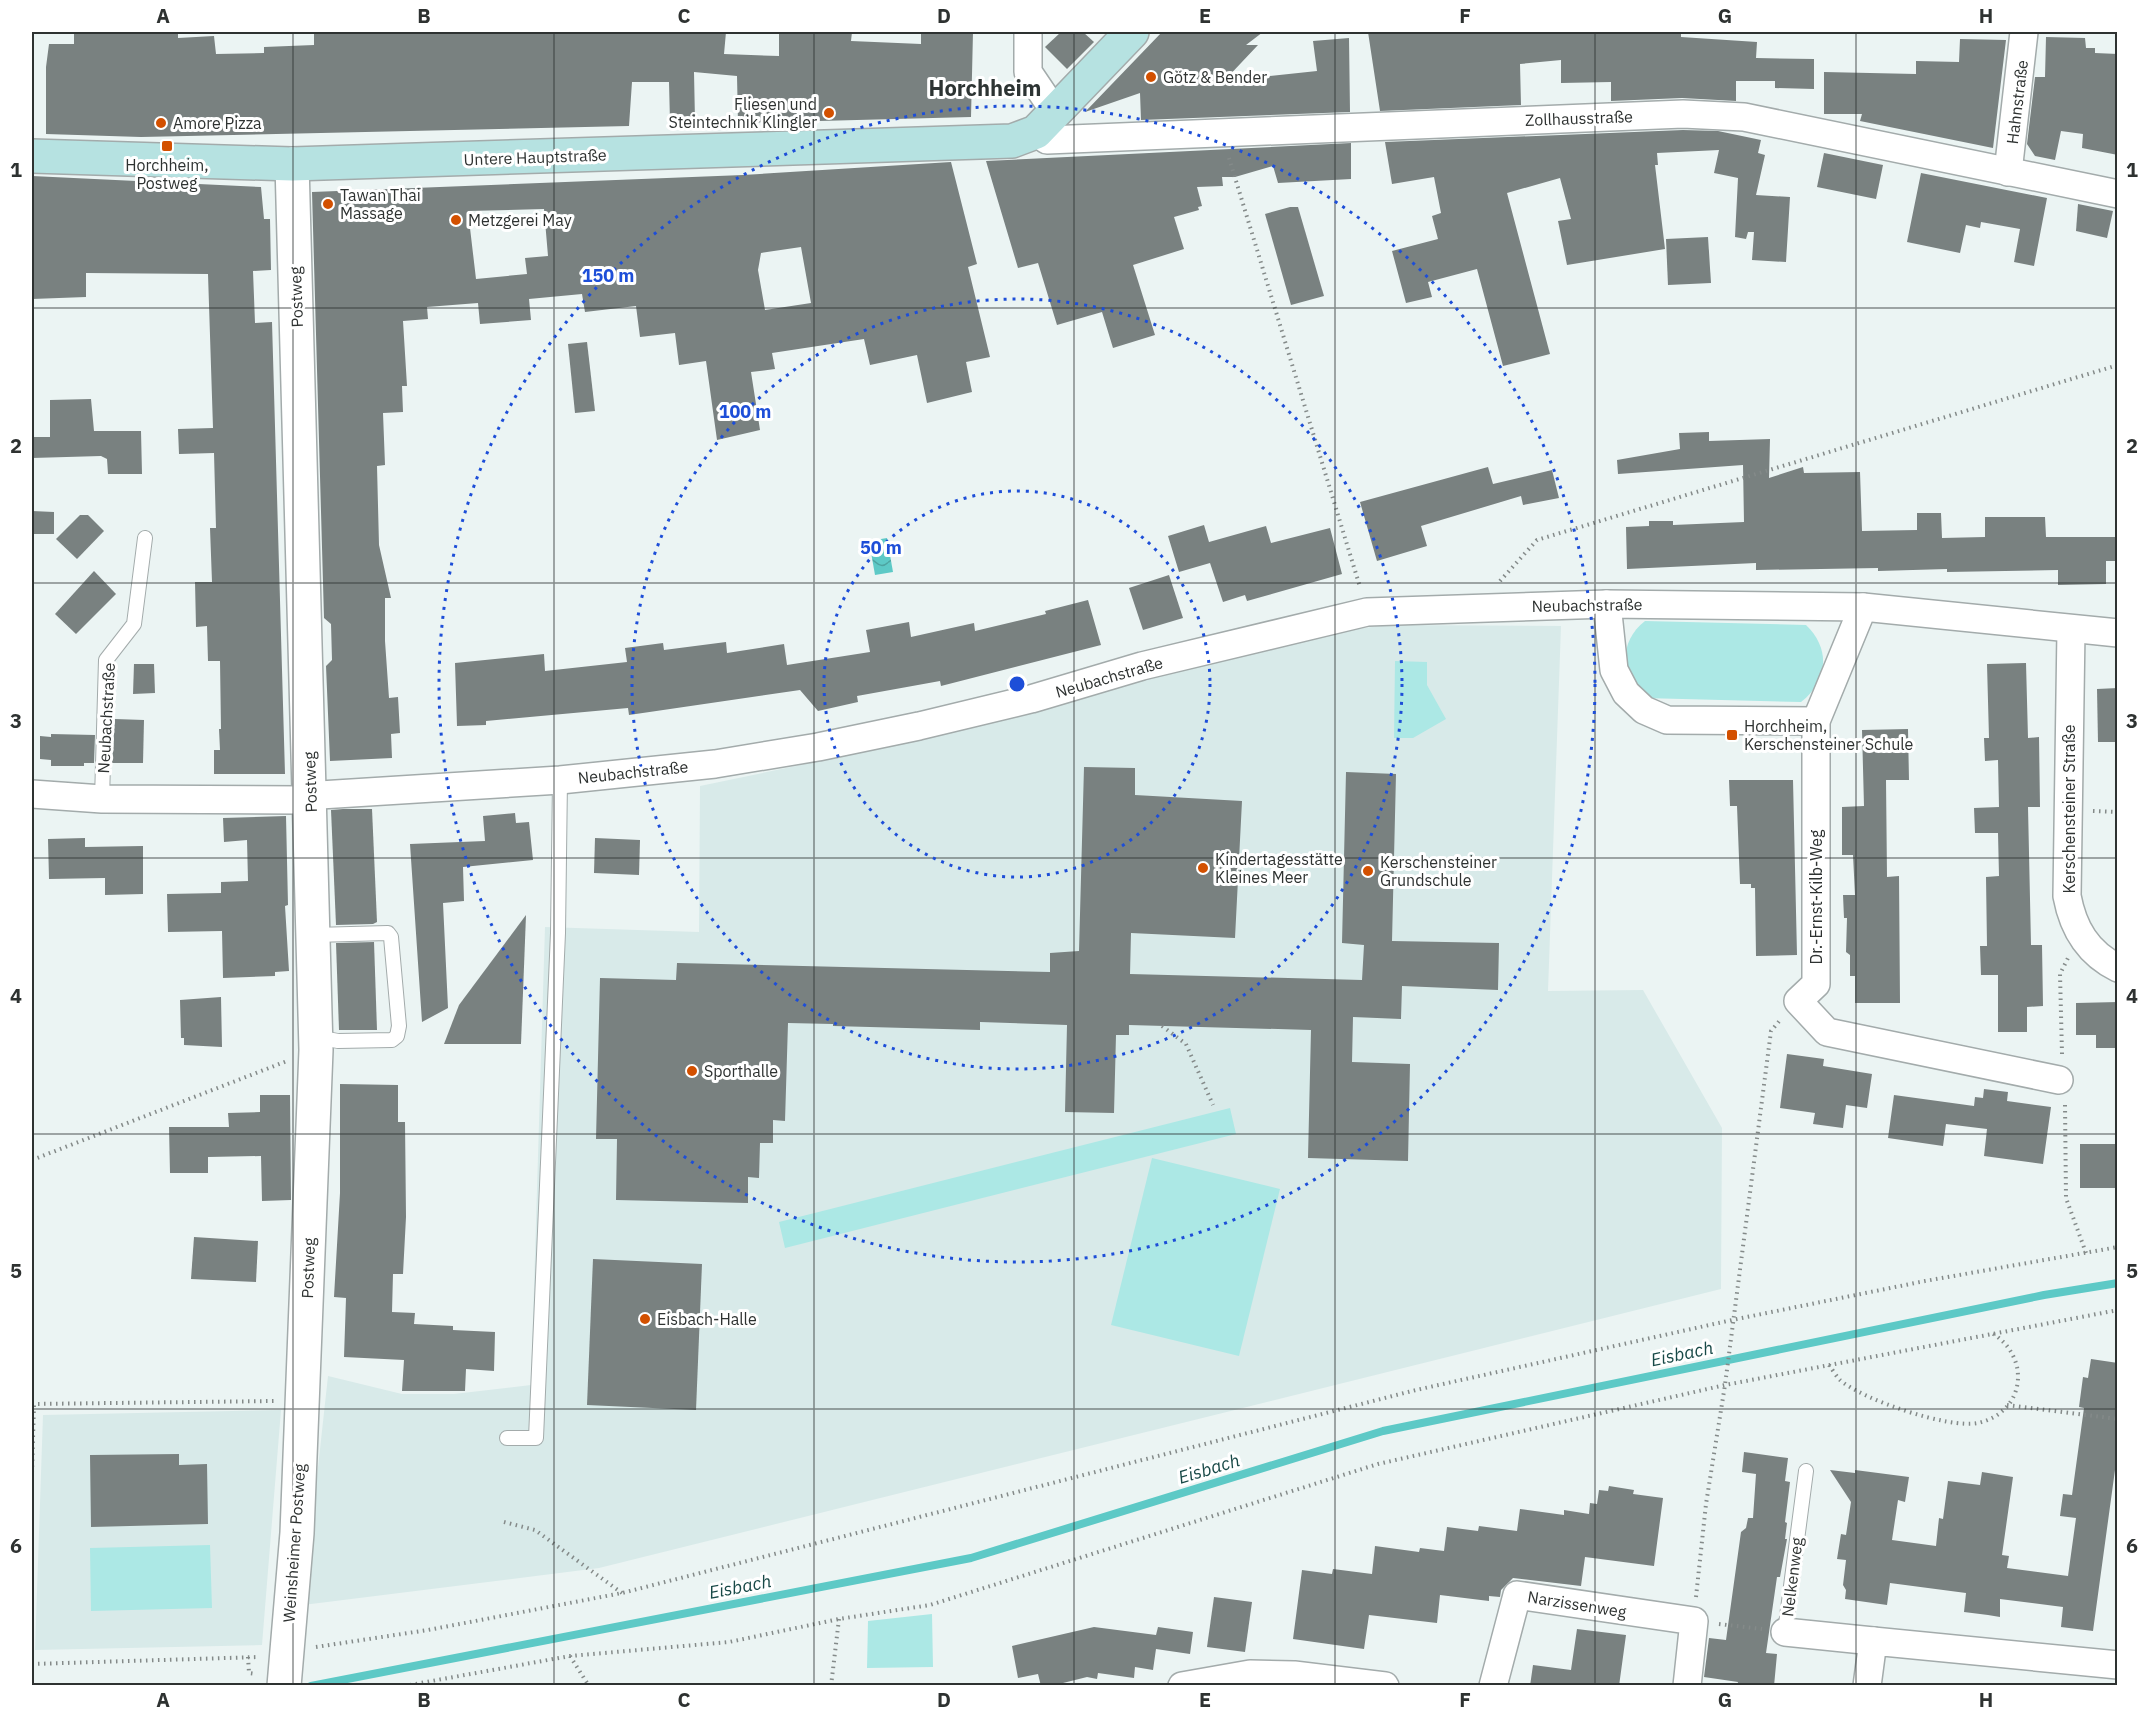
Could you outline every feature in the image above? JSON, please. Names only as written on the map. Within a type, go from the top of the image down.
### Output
[{"type":"main road","points":[[1045,122],[1132,32]]},
{"type":"main road","name":"Untere Hauptstraße","points":[[32,156],[292,164],[1012,141],[1045,122]]},
{"type":"street","points":[[1028,32],[1028,72],[1045,122]]},
{"type":"street","name":"Hahnstraße","points":[[2008,172],[2024,32]]},
{"type":"street","name":"Zollhausstraße","points":[[1045,122],[1047,140],[1683,114],[1744,117],[2118,194]]},
{"type":"street","name":"Postweg","points":[[292,164],[316,1043],[303,1401]]},
{"type":"street","points":[[1607,604],[1614,670],[1626,693],[1644,710],[1667,720],[1816,721]]},
{"type":"street","name":"Neubachstraße","points":[[32,794],[102,799],[310,798],[320,795],[560,780],[715,764],[919,726],[1031,699],[1142,666],[1367,612],[1607,604],[1863,607],[2118,633]]},
{"type":"street","name":"Dr.-Ernst-Kilb-Weg","points":[[1798,1001],[1816,984],[1816,721],[1863,607]]},
{"type":"street","name":"Kerschensteiner Straße","points":[[2071,630],[2067,896],[2072,919],[2082,938],[2093,952],[2118,968]]},
{"type":"street","points":[[1798,1001],[1827,1032],[2059,1080]]},
{"type":"street","name":"Weinsheimer Postweg","points":[[285,1665],[297,1533],[303,1401]]},
{"type":"street","name":"Narzissenweg","points":[[1493,1686],[1517,1595],[1694,1621]]},
{"type":"street","points":[[1687,1686],[1694,1621]]},
{"type":"street","name":"Nelkenweg","points":[[1785,1632],[2118,1666]]},
{"type":"street","points":[[1867,1686],[1873,1641]]},
{"type":"street","points":[[2115,1686],[2118,1666]]},
{"type":"street","points":[[1182,1686],[1294,1675],[1385,1686]]},
{"type":"lane","name":"Neubachstraße","points":[[102,799],[106,660],[134,624],[145,538]]},
{"type":"lane","points":[[507,1438],[536,1438],[558,933],[560,780]]},
{"type":"lane","points":[[314,935],[388,933],[391,937],[399,1026],[397,1036],[392,1040],[316,1043]]},
{"type":"lane","name":"Nelkenweg","points":[[1785,1632],[1806,1471]]},
{"type":"path","points":[[1221,132],[1367,612]]},
{"type":"path","points":[[1476,608],[1537,540],[2118,365]]},
{"type":"path","points":[[2082,938],[2060,974],[2062,1056],[2059,1080],[2065,1094],[2066,1198],[2086,1253]]},
{"type":"path","points":[[1785,1632],[1694,1621],[1706,1504],[1725,1385],[1771,1031],[1798,1001]]},
{"type":"path","points":[[1162,1026],[1186,1044],[1213,1105]]},
{"type":"path","points":[[32,1160],[316,1043]]},
{"type":"path","points":[[32,1664],[248,1657],[285,1665],[428,1630],[622,1593],[1416,1390],[1732,1320],[1925,1281],[2118,1247]]},
{"type":"path","points":[[404,1686],[570,1656],[729,1642],[839,1619],[930,1605],[1378,1464],[1725,1385],[1991,1332],[2118,1310]]},
{"type":"path","points":[[1829,1365],[1839,1379],[1867,1395],[1906,1411],[1969,1424],[1989,1419],[2007,1405],[2016,1389],[2018,1368],[2009,1347],[1991,1332]]},
{"type":"path","points":[[32,1473],[33,1404],[303,1401]]},
{"type":"path","points":[[2007,1405],[2118,1419]]},
{"type":"path","points":[[504,1522],[535,1530],[622,1593]]},
{"type":"path","points":[[831,1686],[839,1619]]},
{"type":"path","points":[[570,1656],[589,1686]]},
{"type":"path","points":[[248,1657],[249,1673]]},
{"type":"shaded area","points":[[1645,621],[1806,625],[1820,644],[1823,654],[1821,675],[1810,694],[1801,702],[1643,698],[1630,680],[1625,659],[1630,638]]},
{"type":"shaded area","points":[[1386,625],[1561,626],[1548,991],[1643,990],[1722,1128],[1721,1289],[599,1568],[303,1605],[328,1376],[402,1394],[454,1394],[531,1385],[545,927],[699,932],[700,786],[930,738],[1253,644]]},
{"type":"shaded area","points":[[1395,661],[1427,662],[1427,685],[1446,719],[1413,738],[1394,738]]},
{"type":"shaded area","points":[[1230,1108],[1236,1134],[785,1248],[779,1222]]},
{"type":"shaded area","points":[[1152,1158],[1280,1189],[1239,1356],[1111,1325]]},
{"type":"shaded area","points":[[281,1410],[262,1645],[35,1650],[43,1415]]},
{"type":"shaded area","points":[[210,1545],[212,1608],[91,1611],[90,1548]]},
{"type":"shaded area","points":[[932,1614],[933,1667],[867,1668],[868,1621]]},
{"type":"water","points":[[887,538],[893,572],[875,575],[869,541]]},
{"type":"building","points":[[74,32],[178,32],[178,38],[214,36],[216,54],[264,53],[264,47],[314,45],[314,32],[726,32],[724,54],[779,56],[779,32],[852,32],[851,41],[921,44],[921,32],[973,32],[971,117],[738,123],[737,76],[694,72],[695,121],[670,122],[669,82],[632,82],[629,126],[141,137],[46,134],[46,67],[49,44],[74,44]]},
{"type":"building","points":[[1061,32],[1083,32],[1094,42],[1067,69],[1045,47]]},
{"type":"building","points":[[1162,32],[1263,32],[1246,45],[1258,45],[1224,81],[1317,71],[1313,41],[1349,38],[1350,112],[1141,120],[1140,93],[1085,112]]},
{"type":"building","points":[[1368,32],[1681,32],[1681,37],[1757,42],[1756,58],[1814,59],[1814,89],[1775,88],[1775,81],[1736,81],[1736,101],[1682,98],[1611,101],[1611,82],[1561,83],[1561,60],[1520,64],[1521,105],[1380,111]]},
{"type":"building","points":[[2046,37],[2085,38],[2086,48],[2095,48],[2095,53],[2118,54],[2118,155],[2082,148],[2083,134],[2061,131],[2055,160],[2035,156],[2027,144],[2035,77],[2045,77]]},
{"type":"building","points":[[1960,39],[2006,40],[1993,148],[1860,121],[1862,114],[1824,114],[1824,72],[1916,74],[1916,61],[1959,62]]},
{"type":"building","points":[[1683,130],[1718,131],[1761,140],[1758,153],[1765,155],[1756,195],[1790,197],[1786,262],[1752,260],[1754,232],[1748,232],[1746,239],[1735,237],[1738,178],[1714,173],[1719,150],[1657,153],[1658,165],[1655,165],[1665,249],[1567,265],[1558,221],[1571,219],[1560,178],[1507,193],[1550,354],[1503,366],[1477,269],[1428,282],[1432,297],[1406,303],[1392,251],[1438,239],[1432,216],[1441,213],[1434,177],[1392,184],[1385,142]]},
{"type":"building","points":[[1351,143],[1351,179],[1278,183],[1273,166],[1235,177],[1222,177],[1223,186],[1197,187],[1202,206],[1198,207],[1199,210],[1174,217],[1184,249],[1133,265],[1155,335],[1113,348],[1102,312],[1057,325],[1038,263],[1018,268],[986,161]]},
{"type":"building","points":[[1824,153],[1883,165],[1876,199],[1817,187]]},
{"type":"building","points":[[951,162],[977,264],[968,267],[990,357],[966,362],[972,392],[927,403],[917,355],[870,365],[864,339],[772,353],[775,369],[751,372],[760,430],[717,440],[706,361],[679,365],[675,333],[640,337],[636,306],[585,312],[582,294],[529,299],[531,320],[480,324],[478,303],[427,307],[428,319],[403,321],[407,386],[402,386],[403,412],[383,413],[385,465],[377,466],[379,545],[391,598],[385,598],[389,698],[398,697],[400,733],[391,734],[392,758],[330,761],[326,666],[332,660],[331,624],[324,618],[312,192],[743,175]],"holes":[[[544,209],[548,256],[525,258],[527,274],[476,279],[468,211]],[[801,247],[811,303],[765,310],[758,270],[761,253]]]},
{"type":"building","points":[[1921,173],[2047,198],[2034,266],[2014,262],[2020,229],[1981,222],[1980,228],[1966,225],[1960,253],[1907,242]]},
{"type":"building","points":[[32,176],[261,187],[264,219],[270,219],[271,270],[253,271],[255,323],[272,322],[285,774],[214,774],[214,750],[220,750],[220,661],[208,661],[207,626],[196,627],[195,582],[212,582],[210,528],[216,528],[214,453],[179,454],[178,429],[213,428],[208,274],[86,273],[86,297],[32,299]]},
{"type":"building","points":[[2078,204],[2113,211],[2107,238],[2076,231]]},
{"type":"building","points":[[1298,207],[1324,296],[1291,305],[1265,214]]},
{"type":"building","points":[[1708,237],[1711,283],[1668,285],[1666,239]]},
{"type":"building","points":[[587,342],[595,411],[575,413],[568,344]]},
{"type":"building","points":[[91,399],[94,431],[141,431],[142,474],[108,474],[107,459],[101,456],[32,458],[32,437],[50,437],[50,400]]},
{"type":"building","points":[[1709,432],[1709,441],[1770,439],[1769,478],[1803,467],[1804,473],[1860,472],[1862,531],[1917,530],[1917,513],[1941,513],[1942,538],[1985,537],[1985,517],[2045,517],[2046,537],[2118,537],[2118,561],[2106,561],[2106,584],[2058,585],[2058,570],[1947,572],[1947,569],[1878,571],[1878,568],[1756,570],[1756,563],[1627,569],[1626,527],[1649,526],[1649,521],[1673,521],[1673,525],[1744,522],[1743,465],[1618,474],[1617,460],[1680,449],[1679,433]]},
{"type":"building","points":[[1488,467],[1493,484],[1552,470],[1559,498],[1523,505],[1521,496],[1421,526],[1427,546],[1377,561],[1360,502]]},
{"type":"building","points":[[32,511],[54,512],[54,534],[32,534]]},
{"type":"building","points":[[80,515],[88,515],[104,531],[77,559],[56,539]]},
{"type":"building","points":[[1204,525],[1209,542],[1266,526],[1271,543],[1330,528],[1342,574],[1247,601],[1245,595],[1223,602],[1210,563],[1179,572],[1168,536]]},
{"type":"building","points":[[94,571],[116,594],[76,634],[55,614]]},
{"type":"building","points":[[1169,575],[1183,618],[1143,630],[1129,588]]},
{"type":"building","points":[[1088,600],[1101,645],[941,686],[940,681],[857,696],[858,702],[818,711],[800,690],[629,715],[628,708],[486,721],[486,725],[457,726],[455,663],[544,654],[545,671],[627,662],[625,648],[663,643],[664,650],[726,642],[727,653],[784,644],[787,665],[870,652],[866,630],[909,622],[911,637],[974,623],[975,631],[1046,614],[1045,611]]},
{"type":"building","points":[[2026,663],[2028,738],[2039,737],[2040,807],[2028,807],[2031,945],[2042,945],[2043,1006],[2027,1007],[2027,1032],[1998,1032],[1998,975],[1981,975],[1980,946],[1987,946],[1986,877],[1999,876],[1998,833],[1975,833],[1974,808],[1999,807],[1998,760],[1985,761],[1984,738],[1989,738],[1987,664]]},
{"type":"building","points":[[134,664],[154,664],[155,693],[133,694]]},
{"type":"building","points":[[2118,688],[2118,742],[2098,742],[2097,689]]},
{"type":"building","points":[[115,719],[144,720],[143,763],[112,763]]},
{"type":"building","points":[[1908,729],[1909,780],[1886,780],[1887,877],[1899,876],[1900,1003],[1855,1003],[1855,976],[1850,976],[1850,955],[1846,952],[1847,918],[1844,918],[1843,895],[1855,895],[1853,855],[1842,855],[1842,807],[1864,806],[1862,730]]},
{"type":"building","points":[[51,734],[95,735],[94,763],[84,763],[84,766],[51,766],[51,760],[40,759],[40,736],[51,737]]},
{"type":"building","points":[[1084,767],[1135,768],[1135,795],[1242,801],[1235,938],[1131,933],[1130,974],[1362,980],[1364,945],[1342,943],[1346,772],[1396,774],[1392,941],[1499,943],[1498,990],[1402,986],[1401,1019],[1353,1017],[1352,1062],[1410,1064],[1408,1161],[1308,1158],[1311,1030],[1129,1025],[1129,1035],[1116,1035],[1114,1113],[1065,1112],[1067,1025],[980,1022],[980,1030],[788,1023],[785,1121],[773,1120],[773,1143],[760,1143],[759,1178],[748,1177],[748,1203],[616,1200],[617,1139],[596,1139],[600,978],[676,980],[677,963],[1050,972],[1050,953],[1079,951]]},
{"type":"building","points":[[1729,780],[1793,780],[1797,955],[1756,956],[1755,888],[1751,888],[1751,884],[1740,884],[1737,806],[1730,806]]},
{"type":"building","points":[[372,809],[377,922],[373,924],[336,925],[331,810]]},
{"type":"building","points":[[515,813],[516,823],[529,822],[533,860],[463,867],[464,901],[443,903],[448,1008],[422,1022],[410,844],[485,841],[483,816]]},
{"type":"building","points":[[286,816],[288,905],[285,906],[289,971],[275,972],[275,976],[223,978],[222,931],[168,932],[167,894],[221,893],[221,882],[248,881],[247,840],[224,842],[223,818]]},
{"type":"building","points":[[85,838],[85,847],[143,846],[143,894],[105,895],[105,878],[49,879],[48,839]]},
{"type":"building","points":[[595,838],[640,840],[639,875],[594,873]]},
{"type":"building","points":[[526,915],[521,1044],[444,1044],[459,1005]]},
{"type":"building","points":[[374,942],[377,1030],[339,1030],[336,943]]},
{"type":"building","points":[[221,997],[222,1047],[184,1045],[184,1038],[181,1038],[180,1000]]},
{"type":"building","points":[[2118,1002],[2118,1048],[2096,1048],[2096,1035],[2076,1035],[2076,1003]]},
{"type":"building","points":[[1787,1054],[1824,1059],[1823,1066],[1872,1074],[1867,1108],[1846,1105],[1843,1128],[1813,1124],[1815,1113],[1780,1108]]},
{"type":"building","points":[[340,1084],[398,1085],[398,1122],[405,1122],[406,1217],[403,1274],[393,1274],[392,1312],[415,1313],[414,1324],[453,1326],[453,1330],[495,1332],[494,1371],[466,1369],[465,1391],[402,1391],[404,1360],[344,1357],[346,1298],[334,1297],[340,1193]]},
{"type":"building","points":[[1984,1089],[2008,1092],[2007,1101],[2051,1107],[2043,1164],[1984,1156],[1987,1129],[1946,1124],[1943,1146],[1888,1138],[1894,1095],[1974,1106],[1975,1097],[1983,1098]]},
{"type":"building","points":[[260,1095],[290,1095],[291,1200],[262,1201],[261,1156],[208,1157],[208,1173],[170,1173],[169,1127],[229,1127],[228,1113],[260,1112]]},
{"type":"building","points":[[2080,1144],[2118,1144],[2118,1188],[2080,1188]]},
{"type":"building","points":[[194,1237],[258,1241],[256,1282],[191,1279]]},
{"type":"building","name":"Eisbach-Halle","points":[[593,1259],[702,1264],[696,1410],[587,1405]]},
{"type":"building","points":[[2091,1359],[2118,1363],[2118,1448],[2093,1631],[2061,1627],[2063,1607],[2000,1599],[2000,1617],[1964,1612],[1966,1593],[1890,1583],[1887,1605],[1845,1599],[1846,1590],[1843,1585],[1846,1560],[1837,1559],[1841,1534],[1846,1535],[1851,1502],[1830,1470],[1855,1473],[1855,1470],[1909,1477],[1905,1502],[1898,1500],[1892,1540],[1936,1546],[1939,1518],[1943,1519],[1948,1481],[1980,1485],[1982,1472],[2013,1477],[2002,1555],[2009,1556],[2007,1568],[2068,1576],[2076,1518],[2060,1516],[2063,1494],[2072,1495],[2084,1408],[2079,1407],[2083,1377],[2088,1378]]},
{"type":"building","points":[[1744,1452],[1788,1458],[1785,1481],[1790,1482],[1785,1522],[1787,1523],[1785,1539],[1787,1539],[1780,1577],[1777,1577],[1766,1653],[1777,1654],[1774,1686],[1737,1686],[1738,1682],[1704,1677],[1709,1638],[1726,1640],[1741,1532],[1746,1528],[1748,1518],[1753,1518],[1756,1474],[1742,1472]]},
{"type":"building","points":[[179,1454],[179,1465],[207,1464],[208,1524],[91,1527],[90,1455]]},
{"type":"building","points":[[1609,1486],[1634,1490],[1633,1494],[1663,1498],[1654,1566],[1585,1557],[1581,1586],[1513,1578],[1501,1590],[1500,1597],[1489,1596],[1489,1601],[1440,1595],[1437,1623],[1369,1615],[1364,1649],[1293,1639],[1302,1570],[1332,1574],[1333,1569],[1372,1574],[1375,1546],[1419,1552],[1420,1548],[1444,1551],[1447,1527],[1478,1531],[1479,1526],[1517,1531],[1520,1509],[1564,1515],[1564,1510],[1589,1514],[1590,1503],[1597,1504],[1599,1490],[1608,1491]]},
{"type":"building","points":[[1214,1597],[1252,1602],[1245,1652],[1207,1647]]},
{"type":"building","points":[[1094,1627],[1156,1635],[1158,1627],[1193,1632],[1190,1654],[1156,1649],[1153,1670],[1135,1667],[1134,1678],[1098,1673],[1097,1679],[1087,1677],[1051,1686],[1041,1686],[1038,1674],[1018,1678],[1012,1646]]},
{"type":"building","points":[[1577,1629],[1626,1635],[1619,1686],[1530,1686],[1533,1665],[1571,1670]]},
{"type":"waterway","name":"Eisbach","points":[[311,1686],[971,1558],[1383,1431],[2044,1295],[2118,1283]]},
{"type":"place","name":"Götz & Bender","points":[[1151,77]]},
{"type":"place","name":"Fliesen und Steintechnik Klingler","points":[[829,113]]},
{"type":"place","name":"Amore Pizza","points":[[161,123]]},
{"type":"place","name":"Horchheim, Postweg","points":[[167,146]]},
{"type":"place","name":"Tawan Thai Massage","points":[[328,204]]},
{"type":"place","name":"Metzgerei May","points":[[456,220]]},
{"type":"place","name":"Horchheim, Kerschensteiner Schule","points":[[1732,735]]},
{"type":"place","name":"Kindertagesstätte Kleines Meer","points":[[1203,868]]},
{"type":"place","name":"Kerschensteiner Grundschule","points":[[1368,871]]},
{"type":"place","name":"Sporthalle","points":[[692,1071]]},
{"type":"place","name":"Eisbach-Halle","points":[[645,1319]]},
{"type":"district","name":"Horchheim","points":[[985,88]]}]
